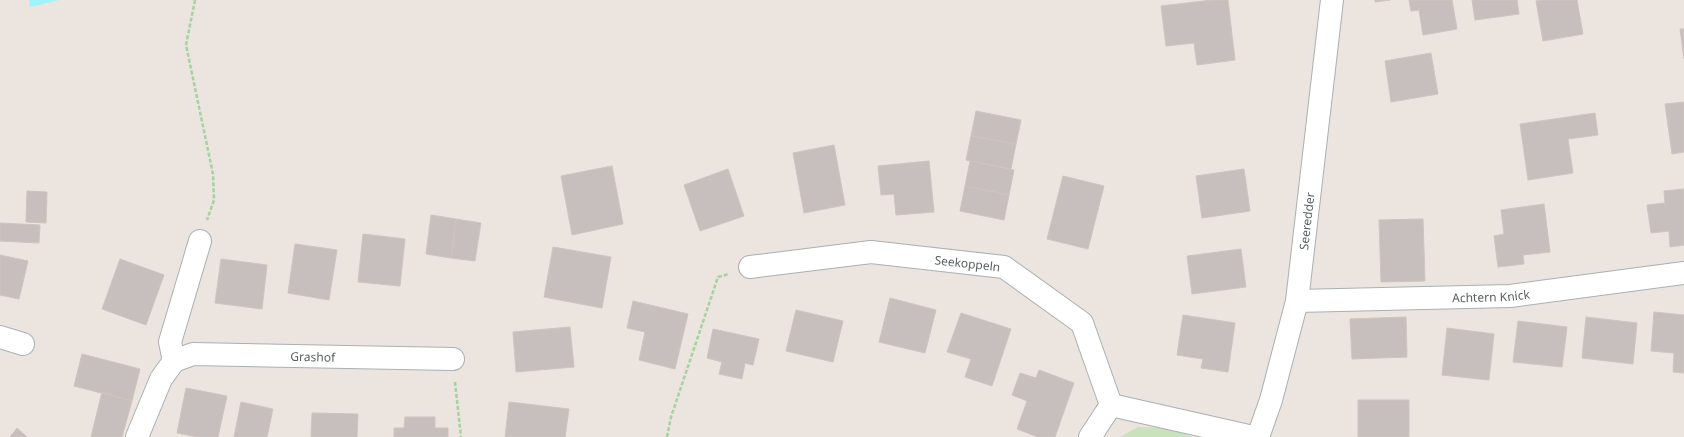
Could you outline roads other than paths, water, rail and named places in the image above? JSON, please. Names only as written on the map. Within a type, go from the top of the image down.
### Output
[{"type":"street","name":"Seeredder","points":[[1258,437],[1271,400],[1297,302],[1332,0]]},
{"type":"street","points":[[137,437],[161,379],[174,361],[170,342],[200,242]]},
{"type":"street","name":"Seekoppeln","points":[[750,267],[871,252],[1004,267],[1082,323],[1111,405]]},
{"type":"street","name":"Achtern Knick","points":[[1297,302],[1510,296],[1684,273]]},
{"type":"street","points":[[0,338],[23,344]]},
{"type":"street","name":"Grashof","points":[[174,361],[193,354],[453,359]]},
{"type":"street","points":[[1090,437],[1111,405],[1253,437]]},
{"type":"water","points":[[29,0],[59,0],[30,7]]}]
